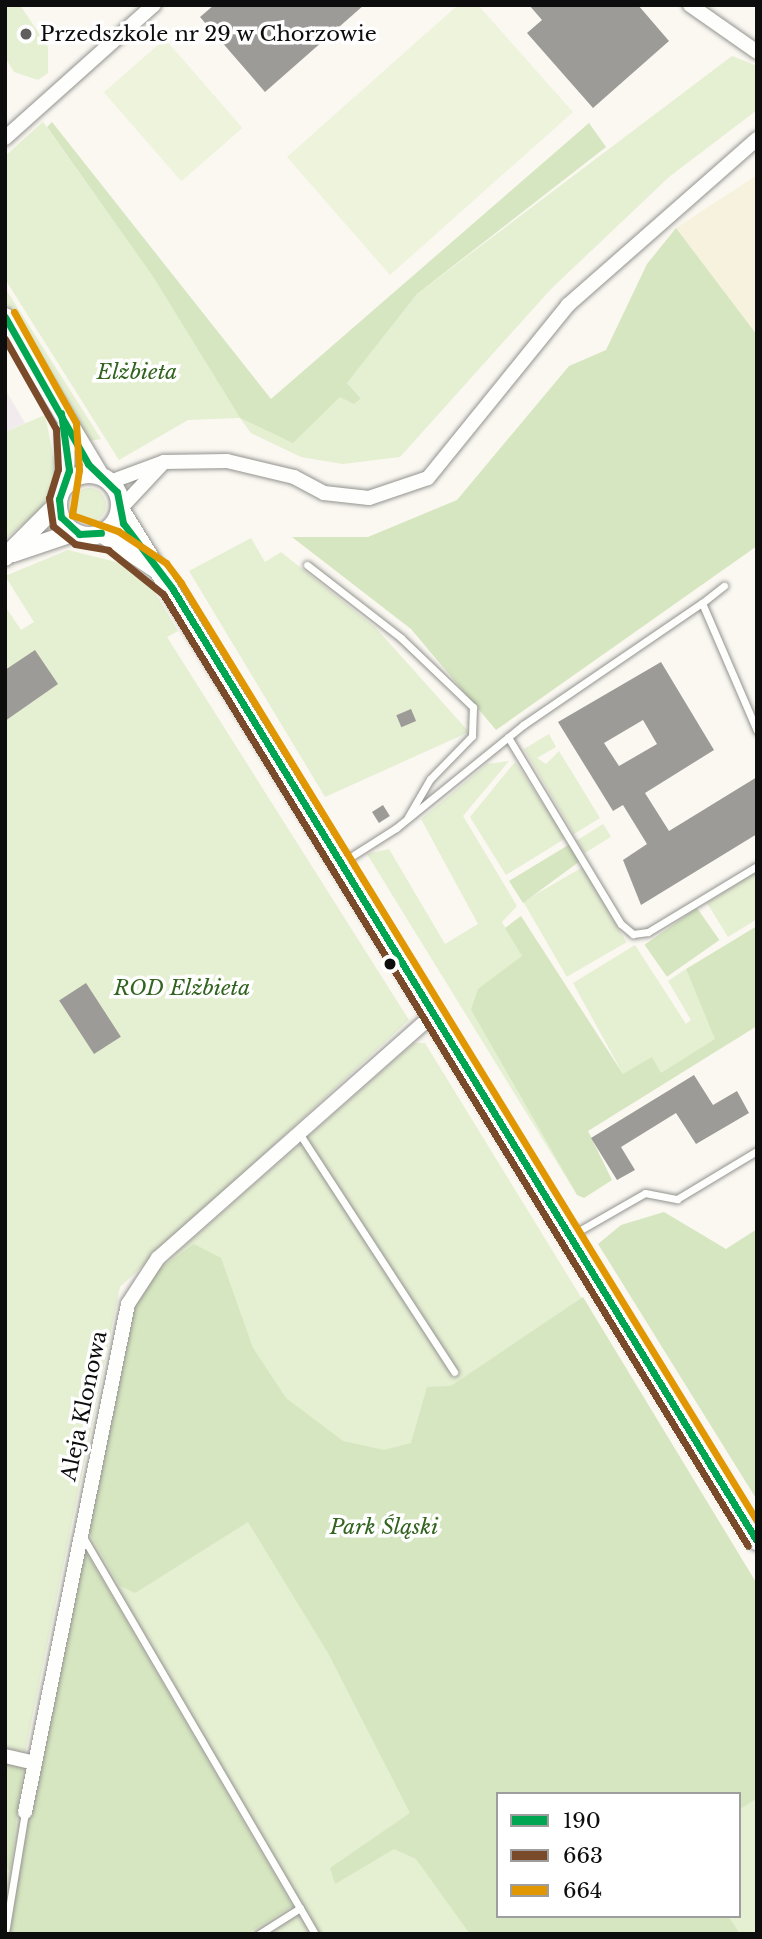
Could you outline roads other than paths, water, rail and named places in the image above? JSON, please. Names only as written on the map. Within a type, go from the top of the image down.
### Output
[{"type":"street","points":[[5,138],[154,5]]},
{"type":"street","points":[[690,5],[757,52]]},
{"type":"street","points":[[65,486],[78,476],[105,479],[164,462],[227,461],[294,477],[324,493],[369,498],[428,478],[568,305],[733,164],[757,139]]},
{"type":"street","points":[[733,164],[757,152]]},
{"type":"street","points":[[5,317],[66,426],[105,479],[120,509],[754,1530]]},
{"type":"street","points":[[9,555],[58,504],[65,486],[66,426]]},
{"type":"street","points":[[101,533],[164,462]]},
{"type":"street","points":[[58,504],[62,521],[75,532]]},
{"type":"street","points":[[9,555],[75,532],[101,533],[159,571]]},
{"type":"street","name":"Aleja Klonowa","points":[[25,1812],[31,1762],[128,1304],[158,1258],[434,1014]]},
{"type":"street","points":[[5,1756],[31,1762]]},
{"type":"lane","points":[[307,565],[401,638],[473,708],[472,736],[430,779],[406,821]]},
{"type":"lane","points":[[341,863],[406,821],[508,737],[724,586]]},
{"type":"lane","points":[[702,603],[757,731]]},
{"type":"lane","points":[[508,737],[621,924],[633,934],[648,932],[757,866]]},
{"type":"lane","points":[[299,1132],[454,1372]]},
{"type":"lane","points":[[570,1236],[645,1193],[677,1199],[757,1151]]},
{"type":"lane","points":[[79,1531],[316,1934]]},
{"type":"lane","name":"Aleja Klonowa","points":[[5,1933],[25,1812]]},
{"type":"lane","points":[[259,1934],[300,1908]]},
{"type":"place","name":"Przedszkole nr 29 w Chorzowie","points":[[26,34]]},
{"type":"park label","name":"Elżbieta","points":[[137,372]]},
{"type":"park label","name":"ROD Elżbieta","points":[[182,988]]},
{"type":"park label","name":"Park Śląski","points":[[384,1527]]}]
